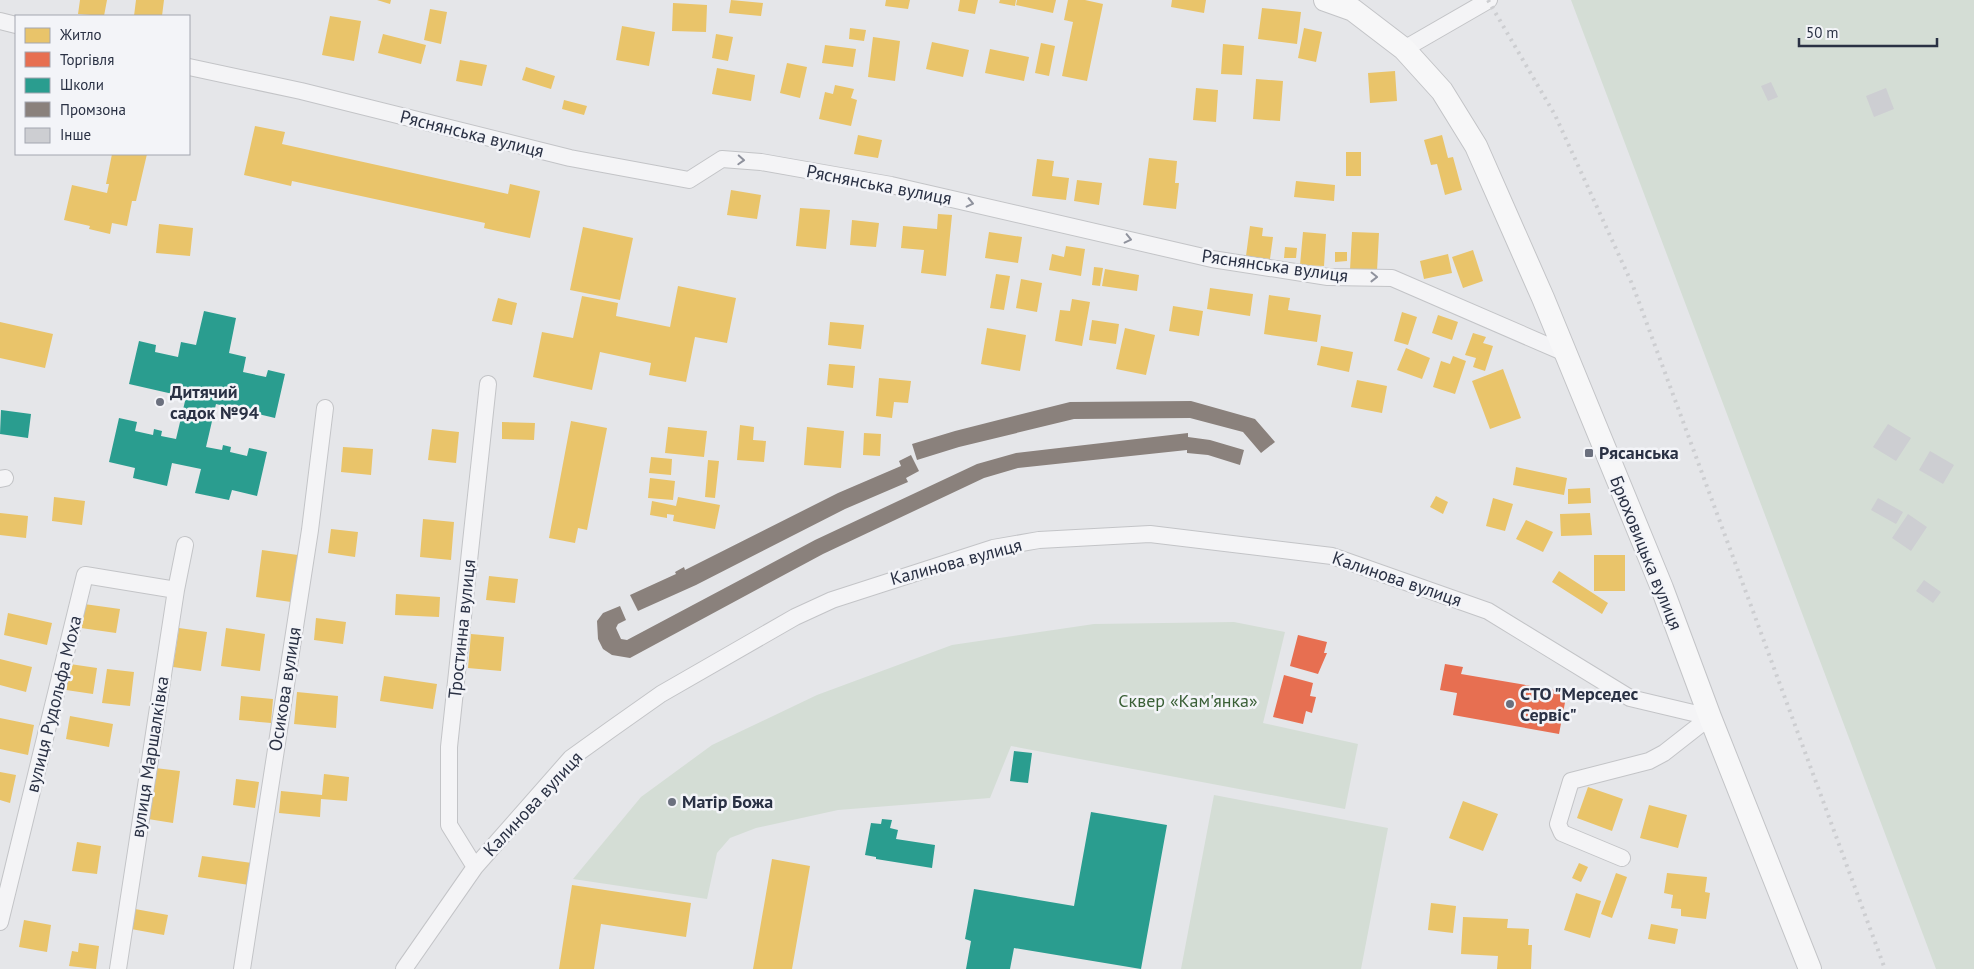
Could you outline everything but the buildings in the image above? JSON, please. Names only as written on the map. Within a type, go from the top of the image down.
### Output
[{"type":"main road","name":"Брюховицька вулиця","points":[[1325,0],[1354,5],[1404,49],[1442,90],[1476,146],[1565,353],[1662,588],[1710,716],[1810,969]]},
{"type":"street","points":[[1404,49],[1489,0]]},
{"type":"street","points":[[0,21],[15,25]]},
{"type":"street","name":"Ряснянська вулиця","points":[[190,67],[301,91],[570,158],[689,180],[722,159],[761,162],[891,185],[1212,259],[1328,277],[1392,278],[1565,353]]},
{"type":"street","name":"Тростинна вулиця","points":[[475,867],[448,825],[449,747],[488,384]]},
{"type":"street","name":"Осикова вулиця","points":[[242,969],[310,530],[325,408]]},
{"type":"street","name":"Калинова вулиця","points":[[404,969],[475,867],[571,758],[670,689],[795,617],[832,600],[994,548],[1039,540],[1150,534],[1332,556],[1488,611],[1630,698],[1710,716]]},
{"type":"street","name":"вулиця Маршалківка","points":[[118,969],[176,590],[185,545]]},
{"type":"street","name":"вулиця Рудольфа Моха","points":[[0,922],[85,574],[176,590]]},
{"type":"street","points":[[1622,858],[1562,833],[1559,829],[1558,824],[1571,781],[1649,761],[1664,752],[1710,716]]},
{"type":"green space","points":[[1571,0],[1974,0],[1974,969],[1936,969]]},
{"type":"green space","name":"Сквер «Кам'янка»","points":[[1234,622],[1285,632],[1263,723],[1358,744],[1345,809],[1011,746],[990,798],[838,810],[756,828],[730,838],[717,853],[707,899],[573,879],[641,797],[712,745],[817,695],[952,645],[1094,624]]},
{"type":"green space","points":[[1214,795],[1388,828],[1361,969],[1181,969]]},
{"type":"railway","points":[[1488,0],[1555,115],[1633,286],[1885,969]]},
{"type":"place","name":"Дитячий садок №94","points":[[160,402]]},
{"type":"place","name":"Рясанська","points":[[1589,453]]},
{"type":"place","name":"СТО \"Мерседес Сервіс\"","points":[[1510,704]]},
{"type":"place","name":"Матір Божа","points":[[672,802]]}]
